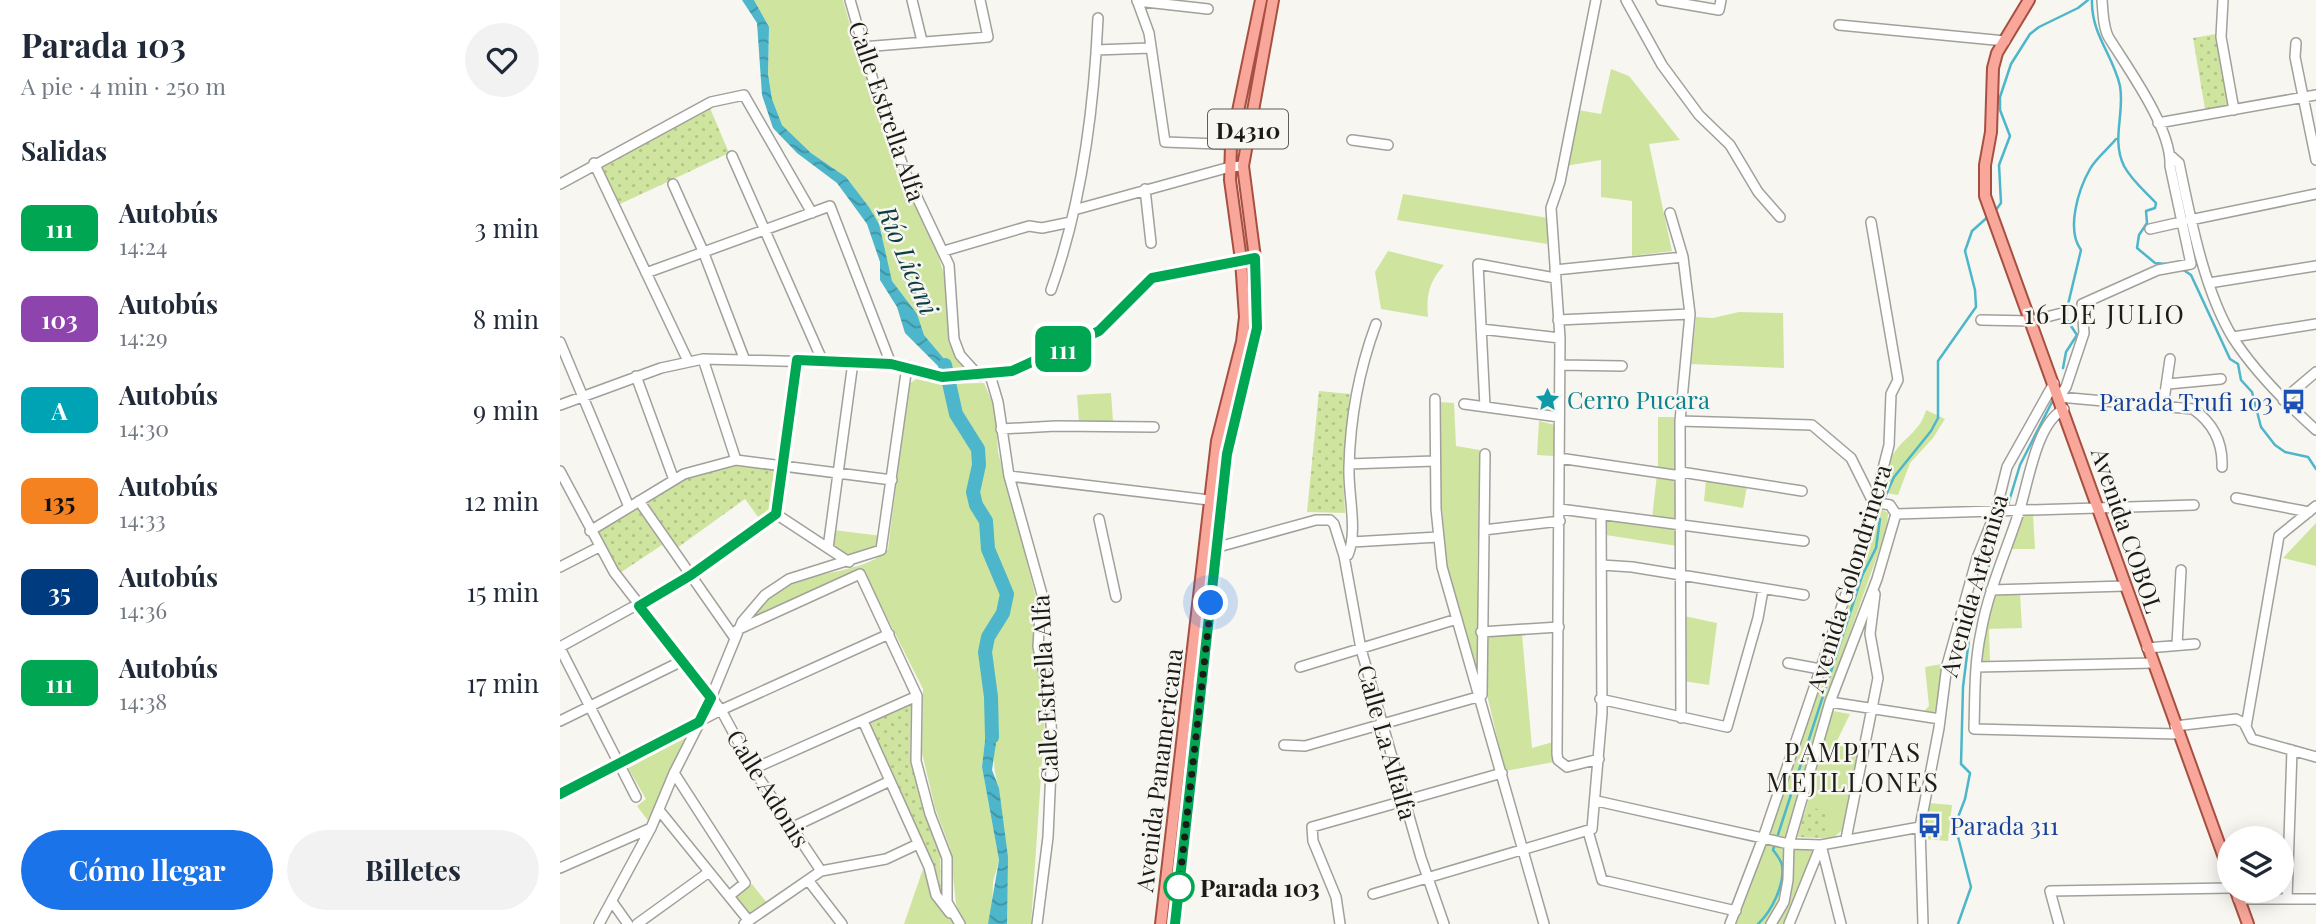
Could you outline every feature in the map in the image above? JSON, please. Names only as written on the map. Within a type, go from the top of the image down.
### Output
[{"type":"main road","name":"Avenida Panamericana","points":[[1161,924],[1217,441],[1242,342],[1245,317],[1230,167],[1231,145],[1261,0]]},
{"type":"main road","name":"Avenida Panamericana","points":[[1175,924],[1227,454],[1257,328],[1255,258],[1243,166],[1273,0]]},
{"type":"main road","name":"Avenida COBOL","points":[[2029,0],[1997,53],[1991,81],[1991,132],[1983,187],[2217,839]]},
{"type":"main road","points":[[2240,903],[2248,924]]},
{"type":"street","name":"Calle Estrella Alfa","points":[[850,0],[862,47],[914,194],[944,251],[952,279],[954,339],[960,355],[984,375],[1001,429],[1009,476],[1045,605],[1040,615],[1038,647],[1050,699],[1052,746],[1048,837],[1037,924]]},
{"type":"street","points":[[912,0],[922,41]]},
{"type":"street","points":[[862,47],[988,37],[980,0]]},
{"type":"street","points":[[1137,0],[1143,9],[1165,142],[1245,145]]},
{"type":"street","points":[[1137,0],[1208,9]]},
{"type":"street","points":[[1596,0],[1560,182],[1551,208],[1560,338],[1558,760],[1567,767],[1599,760]]},
{"type":"street","points":[[1626,0],[1662,65],[1699,115],[1730,145],[1758,191],[1780,217]]},
{"type":"street","points":[[1661,0],[1719,10],[1721,0]]},
{"type":"street","points":[[2102,0],[2109,38],[2158,123],[2170,155],[2179,163],[2191,264],[2158,270],[2082,304],[2084,333],[2066,387],[2059,397],[2193,410],[2207,419],[2223,451],[2222,467]]},
{"type":"street","points":[[2223,0],[2221,37],[2234,110]]},
{"type":"street","points":[[1051,290],[1074,210],[1097,50],[1098,18]]},
{"type":"street","points":[[1839,25],[2005,41]]},
{"type":"street","points":[[2296,43],[2295,57],[2302,98],[2316,160]]},
{"type":"street","points":[[1097,50],[1150,48]]},
{"type":"street","points":[[560,184],[594,163],[711,103],[744,95],[812,213]]},
{"type":"street","points":[[2158,123],[2316,95]]},
{"type":"street","points":[[1352,140],[1388,145]]},
{"type":"street","points":[[732,156],[767,229],[823,362]]},
{"type":"street","points":[[594,163],[688,362]]},
{"type":"street","points":[[1074,210],[1144,189],[1243,166]]},
{"type":"street","points":[[673,184],[703,251],[744,358]]},
{"type":"street","points":[[1144,189],[1151,243]]},
{"type":"street","points":[[2150,229],[2316,194]]},
{"type":"street","points":[[646,272],[830,206],[891,364]]},
{"type":"street","points":[[1670,213],[1683,257],[1690,314],[1680,421],[1681,718]]},
{"type":"street","points":[[2186,221],[2233,337],[2283,400],[2316,430]]},
{"type":"street","points":[[944,251],[1029,226],[1042,228],[1070,222]]},
{"type":"street","name":"Avenida Golondrinera","points":[[1730,924],[1771,840],[1820,669],[1866,534],[1872,502],[1889,445],[1891,394],[1898,380],[1871,222]]},
{"type":"street","points":[[1485,407],[1478,264],[1555,274],[1683,257]]},
{"type":"street","points":[[560,405],[636,376],[704,359],[891,364],[942,377],[1012,371],[1099,331],[1152,278],[1255,258]]},
{"type":"street","points":[[2209,283],[2316,266]]},
{"type":"street","points":[[1981,320],[2031,321],[2062,313]]},
{"type":"street","points":[[1558,320],[1690,314]]},
{"type":"street","points":[[1344,556],[1348,555],[1352,542],[1349,464],[1356,393],[1376,324]]},
{"type":"street","points":[[2233,337],[2316,324]]},
{"type":"street","points":[[1481,329],[1560,338]]},
{"type":"street","points":[[560,342],[629,507]]},
{"type":"street","points":[[704,359],[736,460]]},
{"type":"street","points":[[2164,407],[2170,359]]},
{"type":"street","points":[[636,797],[560,648],[691,575],[776,514],[797,360]]},
{"type":"street","points":[[828,548],[853,362]]},
{"type":"street","points":[[1560,365],[1622,366]]},
{"type":"street","points":[[599,924],[613,903],[651,828],[674,772],[711,698],[736,633],[753,608],[781,583],[881,550],[907,366]]},
{"type":"street","points":[[2283,400],[2316,372]]},
{"type":"street","points":[[636,376],[674,480]]},
{"type":"street","points":[[2168,384],[2221,379]]},
{"type":"street","name":"Avenida Artemisa","points":[[1923,924],[1920,827],[1955,634],[1977,558],[2003,511],[2007,467],[2054,383]]},
{"type":"street","points":[[1435,399],[1437,537],[1457,620],[1544,924]]},
{"type":"street","points":[[1464,404],[1559,418]]},
{"type":"street","name":"Avenida Artemisa","points":[[2064,409],[2052,418],[2031,464],[2020,511],[1991,590],[1980,633],[1974,729],[2177,730]]},
{"type":"street","points":[[1680,421],[1812,425],[1851,458],[1872,502],[1890,505],[1896,514],[1877,579],[1870,634],[1878,678],[1874,710],[1846,839]]},
{"type":"street","points":[[1001,429],[1056,426],[1154,427]]},
{"type":"street","points":[[1284,746],[1305,746],[1480,696],[1484,691],[1481,632],[1485,454]]},
{"type":"street","points":[[1559,458],[1801,491]]},
{"type":"street","points":[[590,531],[674,480],[736,460],[892,480]]},
{"type":"street","points":[[1349,464],[1434,461]]},
{"type":"street","name":"Calle Adonis","points":[[560,471],[599,547],[680,662],[721,710],[753,769],[821,871]]},
{"type":"street","points":[[1009,476],[1209,500]]},
{"type":"street","points":[[2235,498],[2312,509]]},
{"type":"street","points":[[639,501],[736,633]]},
{"type":"street","points":[[1896,514],[2194,505]]},
{"type":"street","points":[[1560,509],[1804,541]]},
{"type":"street","points":[[2246,727],[2279,536],[2312,509]]},
{"type":"street","points":[[776,514],[849,562]]},
{"type":"street","points":[[1373,894],[1523,847],[1588,831],[1595,824],[1601,699],[1601,515]]},
{"type":"street","points":[[1099,519],[1116,597]]},
{"type":"street","name":"Calle La Alfalfa","points":[[1217,549],[1316,520],[1330,520],[1338,531],[1361,649],[1404,800],[1444,924]]},
{"type":"street","points":[[1484,530],[1560,521]]},
{"type":"street","points":[[1352,542],[1437,537]]},
{"type":"street","points":[[560,567],[599,547]]},
{"type":"street","points":[[1203,548],[1217,549]]},
{"type":"street","points":[[1602,565],[1632,567],[1804,595]]},
{"type":"street","points":[[2177,645],[2181,570]]},
{"type":"street","points":[[736,633],[860,574],[917,696],[916,761],[930,814],[947,858],[947,902],[959,923]]},
{"type":"street","points":[[1199,579],[1213,580]]},
{"type":"street","name":"Avenida Golondrinera","points":[[1771,924],[1784,902],[1789,844],[1830,702],[1877,579]]},
{"type":"street","points":[[1991,590],[2125,586]]},
{"type":"street","points":[[1601,699],[1727,727],[1763,590]]},
{"type":"street","points":[[1300,667],[1457,620]]},
{"type":"street","points":[[1481,632],[1559,627]]},
{"type":"street","points":[[560,794],[721,710],[889,634]]},
{"type":"street","points":[[2147,648],[2195,644]]},
{"type":"street","points":[[560,721],[680,662]]},
{"type":"street","points":[[1788,663],[1820,669]]},
{"type":"street","points":[[1976,667],[2153,663]]},
{"type":"street","points":[[753,769],[917,696]]},
{"type":"street","points":[[1830,702],[1940,719]]},
{"type":"street","points":[[2177,730],[2236,719],[2246,727],[2252,739],[2316,757]]},
{"type":"street","points":[[863,721],[929,867],[936,895],[959,923]]},
{"type":"street","points":[[2289,826],[2292,750]]},
{"type":"street","points":[[674,772],[745,883],[729,897]]},
{"type":"street","points":[[1340,924],[1336,897],[1313,841],[1312,827],[1502,773]]},
{"type":"street","points":[[793,827],[890,781]]},
{"type":"street","points":[[1597,800],[1789,844],[1821,845],[1920,827]]},
{"type":"street","points":[[659,810],[751,922],[821,871],[876,861],[918,844]]},
{"type":"street","points":[[560,868],[651,828]]},
{"type":"street","points":[[1588,831],[1602,880],[1736,911]]},
{"type":"street","points":[[1789,924],[1821,845]]},
{"type":"street","points":[[1821,845],[1841,924]]},
{"type":"street","points":[[637,924],[709,872]]},
{"type":"street","name":"Calle Adonis","points":[[808,880],[842,924]]},
{"type":"street","points":[[2059,924],[2050,891],[2217,888]]},
{"type":"street","points":[[2294,899],[2316,899]]},
{"type":"street","points":[[613,903],[628,924]]},
{"type":"green space","points":[[754,0],[843,0],[857,50],[908,186],[939,258],[951,296],[948,341],[965,371],[956,373],[924,335],[916,314],[892,281],[869,207],[846,177],[811,153],[782,125],[772,99],[768,74],[769,27]]},
{"type":"green space","points":[[2216,34],[2228,105],[2205,109],[2193,38]]},
{"type":"green space","points":[[1611,69],[1629,76],[1680,140],[1649,144],[1672,251],[1632,256],[1632,201],[1601,197],[1601,160],[1565,166],[1578,110],[1601,114]]},
{"type":"green space","points":[[710,108],[729,153],[618,205],[600,165]]},
{"type":"green space","points":[[1403,194],[1548,218],[1547,244],[1397,220]]},
{"type":"green space","points":[[1388,251],[1444,265],[1430,289],[1428,317],[1381,309],[1375,272]]},
{"type":"green space","points":[[1739,312],[1783,313],[1784,368],[1691,364],[1696,317],[1713,318]]},
{"type":"green space","points":[[916,379],[942,384],[984,383],[995,409],[998,452],[1038,605],[1035,649],[1046,703],[1031,924],[1007,924],[992,719],[987,723],[982,767],[999,860],[993,882],[992,911],[988,924],[963,924],[956,904],[950,848],[935,808],[922,753],[923,689],[863,570],[746,622],[780,587],[797,580],[855,567],[880,556],[888,549],[909,384]]},
{"type":"green space","points":[[1319,391],[1350,394],[1343,473],[1345,513],[1307,512]]},
{"type":"green space","points":[[1111,393],[1113,421],[1079,422],[1077,395]]},
{"type":"green space","points":[[1440,402],[1454,403],[1456,446],[1480,450],[1477,577],[1481,686],[1446,562],[1438,455]]},
{"type":"green space","points":[[1926,410],[1945,419],[1933,438],[1910,463],[1898,495],[1880,492],[1890,460],[1917,427]]},
{"type":"green space","points":[[1658,417],[1676,417],[1678,522],[1652,518],[1658,466]]},
{"type":"green space","points":[[1539,421],[1555,425],[1554,456],[1537,455]]},
{"type":"green space","points":[[737,464],[778,468],[771,514],[761,521],[745,499],[677,548],[646,501],[685,478]]},
{"type":"green space","points":[[1706,480],[1747,486],[1743,508],[1704,501]]},
{"type":"green space","points":[[638,508],[665,543],[620,573],[596,533]]},
{"type":"green space","points":[[1879,508],[1888,513],[1887,528],[1837,669],[1783,849],[1785,870],[1779,897],[1765,924],[1735,924],[1857,567]]},
{"type":"green space","points":[[2033,514],[2035,549],[2011,549],[2024,515]]},
{"type":"green space","points":[[1605,520],[1678,530],[1677,546],[1606,535]]},
{"type":"green space","points":[[2316,523],[2316,566],[2283,558]]},
{"type":"green space","points":[[833,530],[882,536],[879,546],[851,558],[831,543]]},
{"type":"green space","points":[[1203,593],[1207,594],[1170,924],[1165,924]]},
{"type":"green space","points":[[2020,593],[2022,628],[1989,629],[1990,662],[1979,662],[1996,594]]},
{"type":"green space","points":[[1684,616],[1717,623],[1709,685],[1683,681]]},
{"type":"green space","points":[[1522,634],[1532,748],[1553,742],[1554,762],[1505,771],[1488,699],[1486,637]]},
{"type":"green space","points":[[1942,664],[1937,708],[1934,712],[1924,711],[1929,706],[1925,667]]},
{"type":"green space","points":[[911,703],[910,755],[922,803],[940,848],[941,896],[938,877],[869,722]]},
{"type":"green space","points":[[1833,711],[1850,714],[1835,745],[1862,750],[1845,828],[1833,838],[1798,837]]},
{"type":"green space","points":[[689,735],[649,822],[637,806],[646,799],[628,768]]},
{"type":"green space","points":[[1928,803],[1952,805],[1948,841],[1924,839]]},
{"type":"green space","points":[[1810,808],[1828,810],[1824,838],[1798,837],[1803,816]]},
{"type":"green space","points":[[1794,848],[1814,849],[1783,924],[1776,924],[1790,891]]},
{"type":"green space","points":[[923,869],[935,903],[955,924],[904,924]]},
{"type":"green space","points":[[752,884],[767,903],[751,914],[736,897]]},
{"type":"water","name":"Río Licani","points":[[742,0],[754,0],[769,27],[768,74],[772,99],[782,125],[811,153],[846,177],[869,207],[879,224],[892,281],[917,314],[924,335],[956,373],[945,373],[905,333],[897,307],[880,280],[880,262],[867,224],[837,183],[797,153],[773,128],[762,95],[757,23]]},
{"type":"water","points":[[993,718],[996,743],[992,770],[999,788],[1008,857],[1007,924],[988,924],[999,860],[982,767],[987,723]]},
{"type":"waterway","points":[[1995,211],[2001,203],[1999,165],[2010,136],[2000,110],[2000,97],[2011,64],[2030,34],[2088,0]]},
{"type":"waterway","points":[[2092,0],[2095,23],[2120,86],[2120,156],[2131,176],[2156,203],[2155,208],[2146,211],[2147,223],[2139,235],[2137,248],[2155,263],[2167,264]]},
{"type":"waterway","points":[[2063,368],[2066,352],[2077,335],[2065,317],[2081,250],[2074,232],[2075,210],[2093,165],[2116,139]]},
{"type":"waterway","points":[[1885,497],[1894,477],[1931,431],[1938,418],[1938,361],[1976,307],[1975,290],[1965,251],[1972,231],[1990,215]]},
{"type":"waterway","points":[[2182,269],[2191,275],[2230,359],[2238,364],[2241,380],[2252,392],[2261,427],[2275,445],[2285,452],[2308,457],[2316,469]]},
{"type":"waterway","name":"Río Licani","points":[[945,365],[956,414],[978,449],[979,465],[973,492],[976,505],[986,521],[988,549],[1007,594],[1003,613],[988,637],[985,652],[991,697],[992,737]]},
{"type":"waterway","points":[[2007,508],[2020,465],[2052,402]]},
{"type":"waterway","points":[[1958,924],[1971,887],[1955,825],[1965,799],[1970,773],[1961,764],[1963,687],[1971,623],[2005,514]]},
{"type":"waterway","points":[[1758,924],[1773,905],[1779,889],[1782,865],[1773,850],[1862,576],[1876,548],[1880,519]]},
{"type":"bus line","name":"111","points":[[560,794],[699,722],[706,710],[711,698],[639,606],[691,575],[776,514],[797,360],[891,364],[942,377],[979,376],[1012,371],[1099,331],[1111,322],[1152,278],[1255,258],[1257,328],[1227,454],[1175,924]]},
{"type":"place","name":"Cerro Pucara","points":[[1547,399]]},
{"type":"place","name":"Parada Trufi 103","points":[[2293,401]]},
{"type":"place","name":"Parada 311","points":[[1930,825]]},
{"type":"place","name":"Parada 103","points":[[1179,887]]},
{"type":"district","name":"16 DE JULIO","points":[[2105,313]]},
{"type":"district","name":"PAMPITAS MEJILLONES","points":[[1853,766]]},
{"type":"route","points":[[1179,887],[1211,603]]}]
